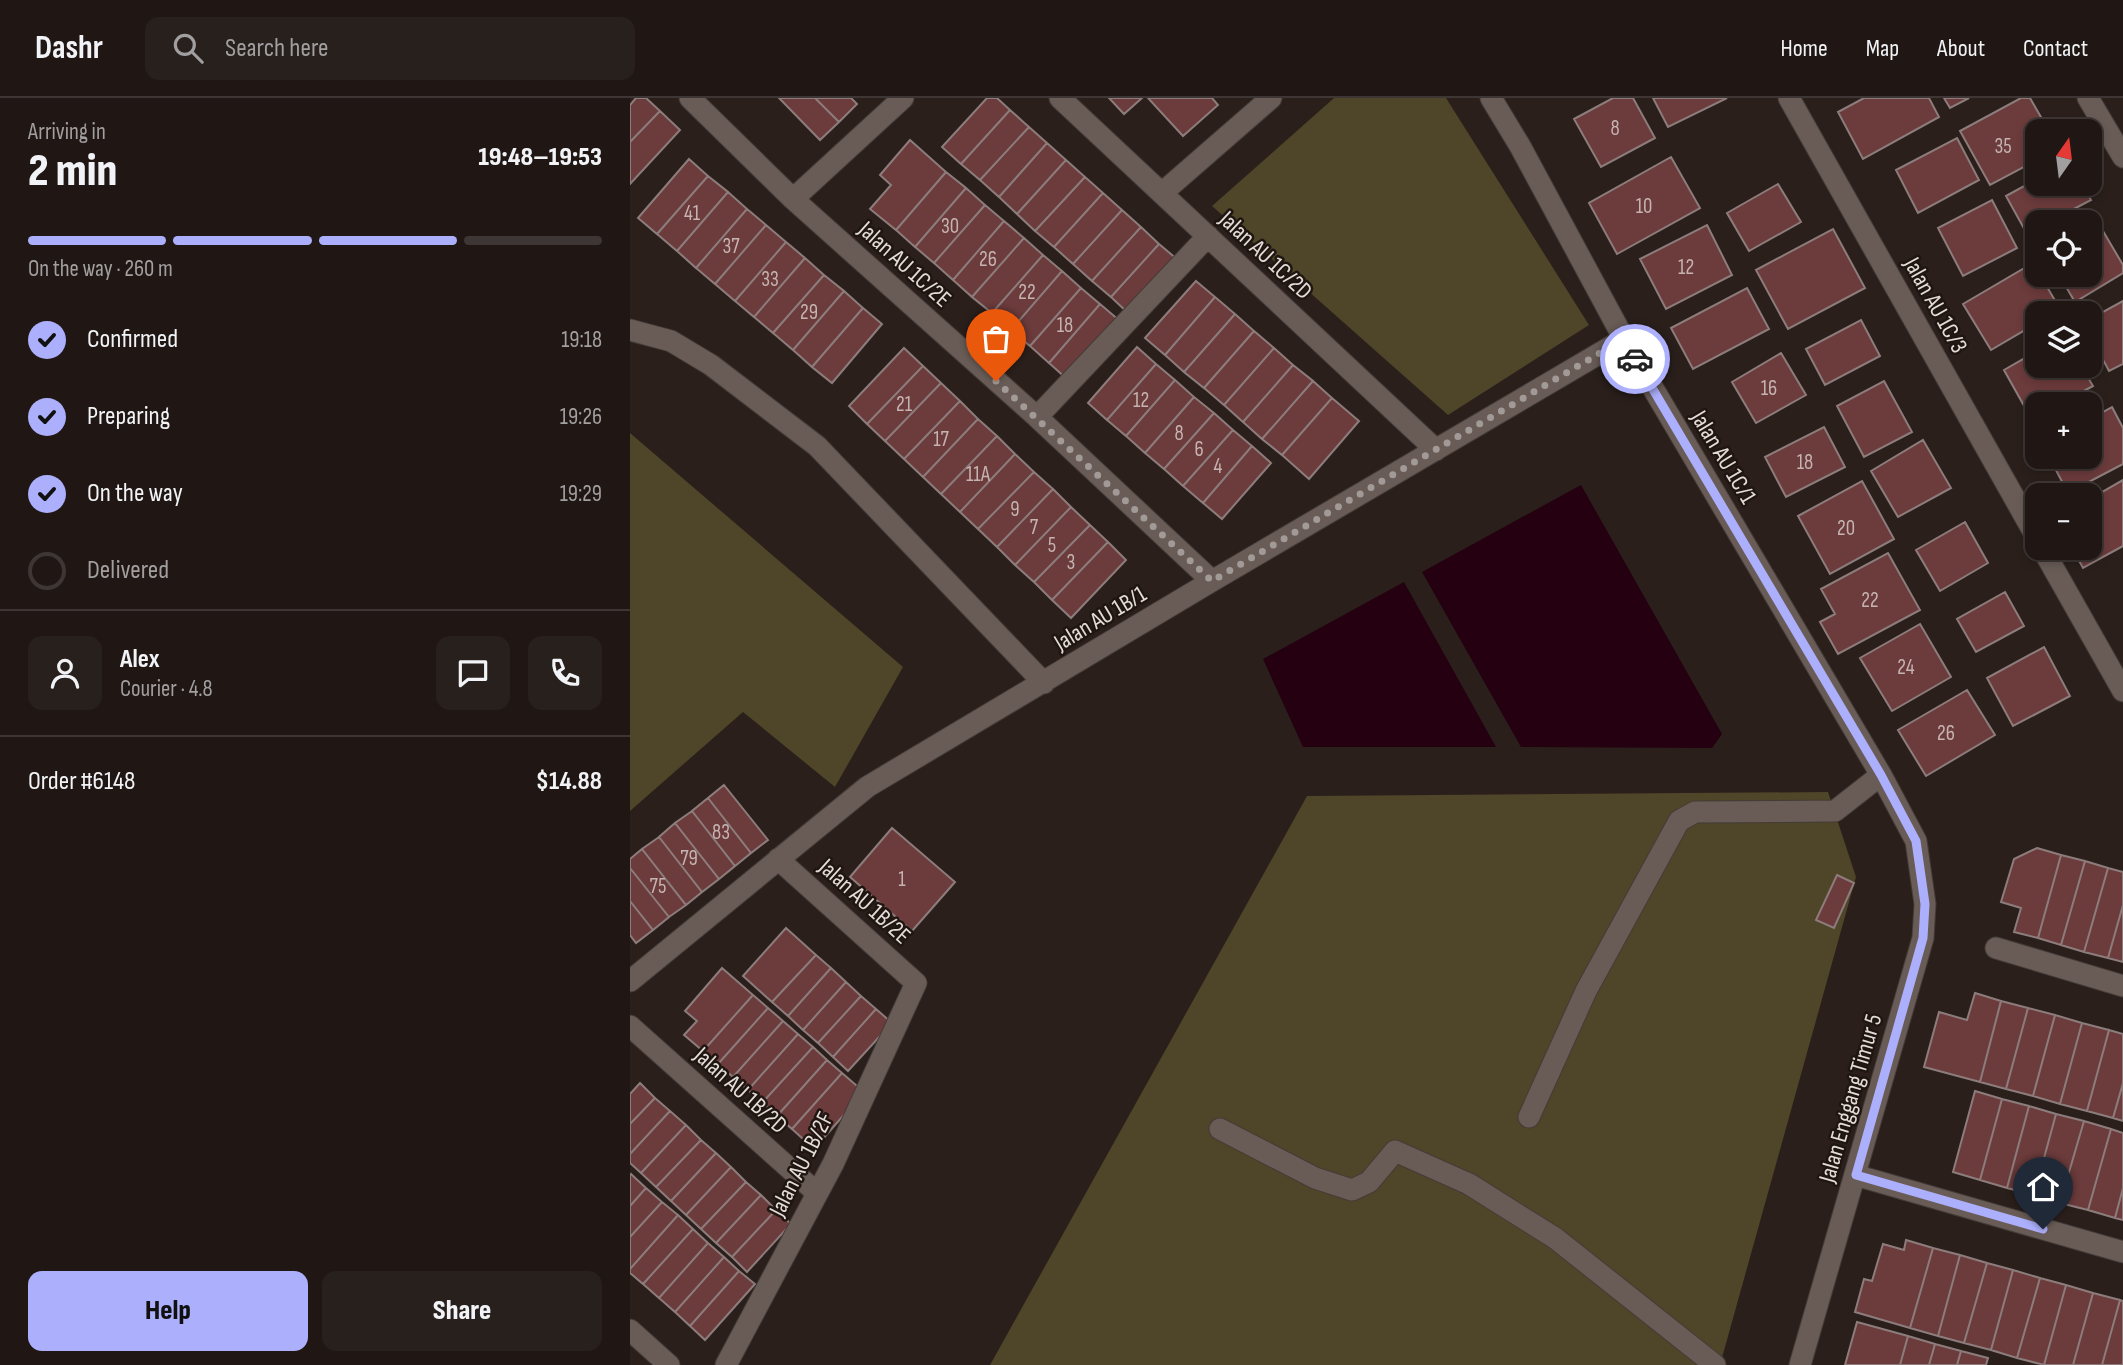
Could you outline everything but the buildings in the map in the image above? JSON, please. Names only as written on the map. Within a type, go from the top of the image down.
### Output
[{"type":"street","name":"Jalan AU 1C/2E","points":[[690,98],[793,199],[1037,417],[1212,581]]},
{"type":"street","points":[[793,199],[903,98]]},
{"type":"street","name":"Jalan AU 1C/2D","points":[[1060,98],[1436,450]]},
{"type":"street","points":[[1162,193],[1271,98]]},
{"type":"street","name":"Jalan AU 1C/1","points":[[1491,98],[1520,146],[1624,339],[1881,775],[1916,841]]},
{"type":"street","name":"Jalan AU 1C/3","points":[[1789,98],[2025,517]]},
{"type":"street","points":[[2088,98],[2114,120],[2123,157]]},
{"type":"street","points":[[1037,417],[1208,236]]},
{"type":"street","points":[[630,330],[671,341],[711,365],[817,446],[1044,683]]},
{"type":"street","name":"Jalan AU 1B/1","points":[[630,981],[867,788],[1624,339]]},
{"type":"street","points":[[2049,560],[2123,691]]},
{"type":"street","points":[[1529,1117],[1586,991],[1679,821],[1695,812],[1835,811],[1881,775]]},
{"type":"street","name":"Jalan Enggang Timur 5","points":[[1800,1365],[1923,938],[1925,904],[1916,841]]},
{"type":"street","name":"Jalan AU 1B/2E","points":[[778,859],[916,982]]},
{"type":"street","points":[[1996,948],[2123,986]]},
{"type":"street","name":"Jalan AU 1B/2F","points":[[726,1365],[817,1193],[916,982]]},
{"type":"street","name":"Jalan AU 1B/2D","points":[[630,1026],[817,1193]]},
{"type":"street","points":[[1220,1129],[1315,1178],[1352,1190],[1369,1182],[1395,1151],[1469,1184],[1555,1238],[1715,1365]]},
{"type":"street","points":[[1856,1175],[2123,1252]]},
{"type":"street","points":[[630,1329],[669,1365]]},
{"type":"shaded area","points":[[1334,98],[1446,98],[1589,325],[1448,415],[1212,206]]},
{"type":"shaded area","points":[[630,433],[903,667],[835,787],[743,712],[630,811]]},
{"type":"shaded area","points":[[1581,485],[1722,734],[1712,748],[1521,747],[1422,572]]},
{"type":"shaded area","points":[[1404,582],[1496,747],[1303,747],[1263,659]]},
{"type":"shaded area","points":[[1828,792],[1856,877],[1720,1365],[990,1365],[1307,796]]},
{"type":"way so far","points":[[996,381],[1212,581],[1624,339],[1635,359]]},
{"type":"route","points":[[1635,359],[1881,775],[1916,841],[1925,904],[1923,938],[1856,1175],[2043,1229]]}]
